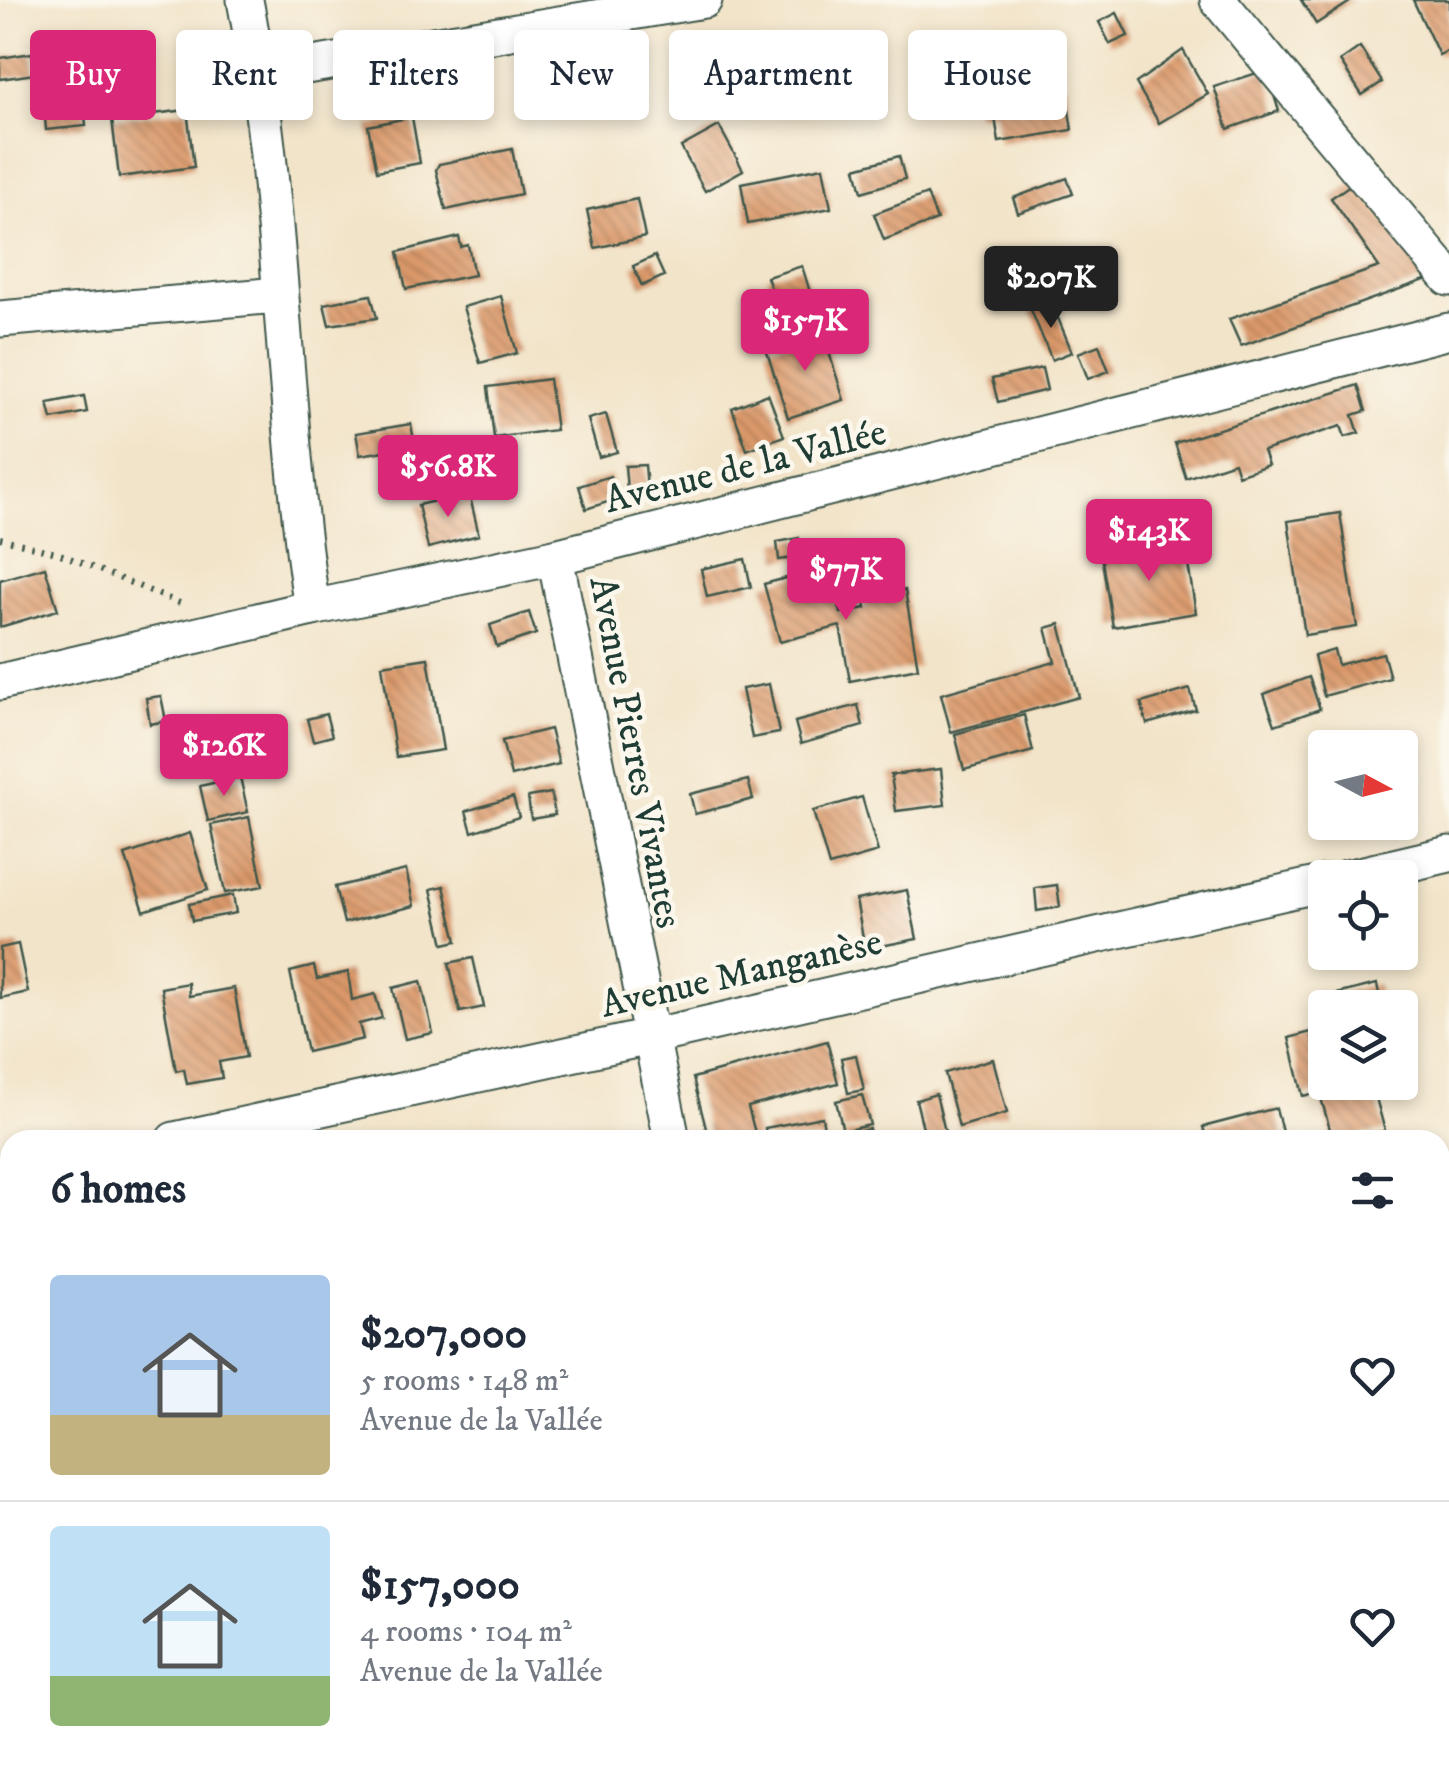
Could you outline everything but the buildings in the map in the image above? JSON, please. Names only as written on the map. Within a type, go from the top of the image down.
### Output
[{"type":"street","points":[[244,0],[250,30]]},
{"type":"street","points":[[313,64],[646,5],[704,0]]},
{"type":"street","points":[[1218,0],[1449,278]]},
{"type":"street","points":[[262,120],[298,514],[312,608]]},
{"type":"street","points":[[0,319],[278,295]]},
{"type":"street","name":"Avenue de la Vallée","points":[[0,682],[312,608],[556,557],[1449,331]]},
{"type":"street","name":"Avenue Pierres Vivantes","points":[[556,557],[670,1130]]},
{"type":"street","points":[[1418,861],[1449,854]]},
{"type":"street","name":"Avenue Manganèse","points":[[220,1130],[650,1037],[1308,886]]},
{"type":"path","points":[[0,538],[60,554],[185,606]]}]
